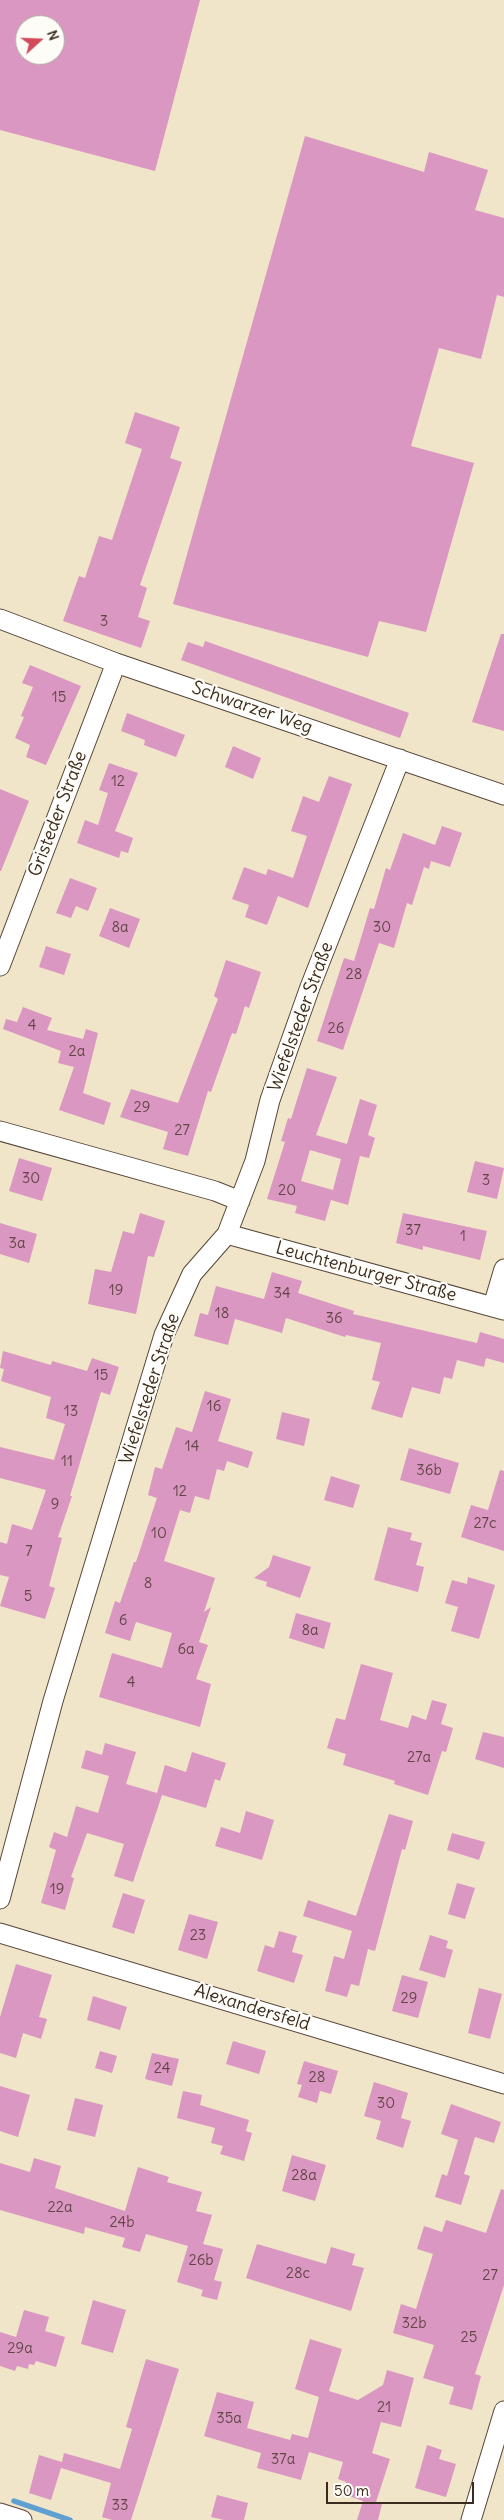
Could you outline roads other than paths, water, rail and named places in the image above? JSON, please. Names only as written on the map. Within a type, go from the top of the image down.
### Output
[{"type":"street","name":"Schwarzer Weg","points":[[0,619],[116,663],[504,795]]},
{"type":"street","name":"Gristeder Straße","points":[[0,966],[116,663]]},
{"type":"street","name":"Wiefelsteder Straße","points":[[0,1899],[53,1701],[164,1335],[192,1274],[227,1234],[255,1161],[270,1100],[310,987],[400,759]]},
{"type":"street","points":[[0,1131],[215,1192],[240,1201]]},
{"type":"street","name":"Leuchtenburger Straße","points":[[227,1234],[498,1308]]},
{"type":"street","points":[[498,1308],[504,1269]]},
{"type":"street","name":"Alexandersfeld","points":[[0,1933],[504,2084]]},
{"type":"street","points":[[471,2520],[504,2411]]},
{"type":"street","points":[[0,2513],[22,2520]]},
{"type":"waterway","points":[[14,2501],[70,2520]]}]
